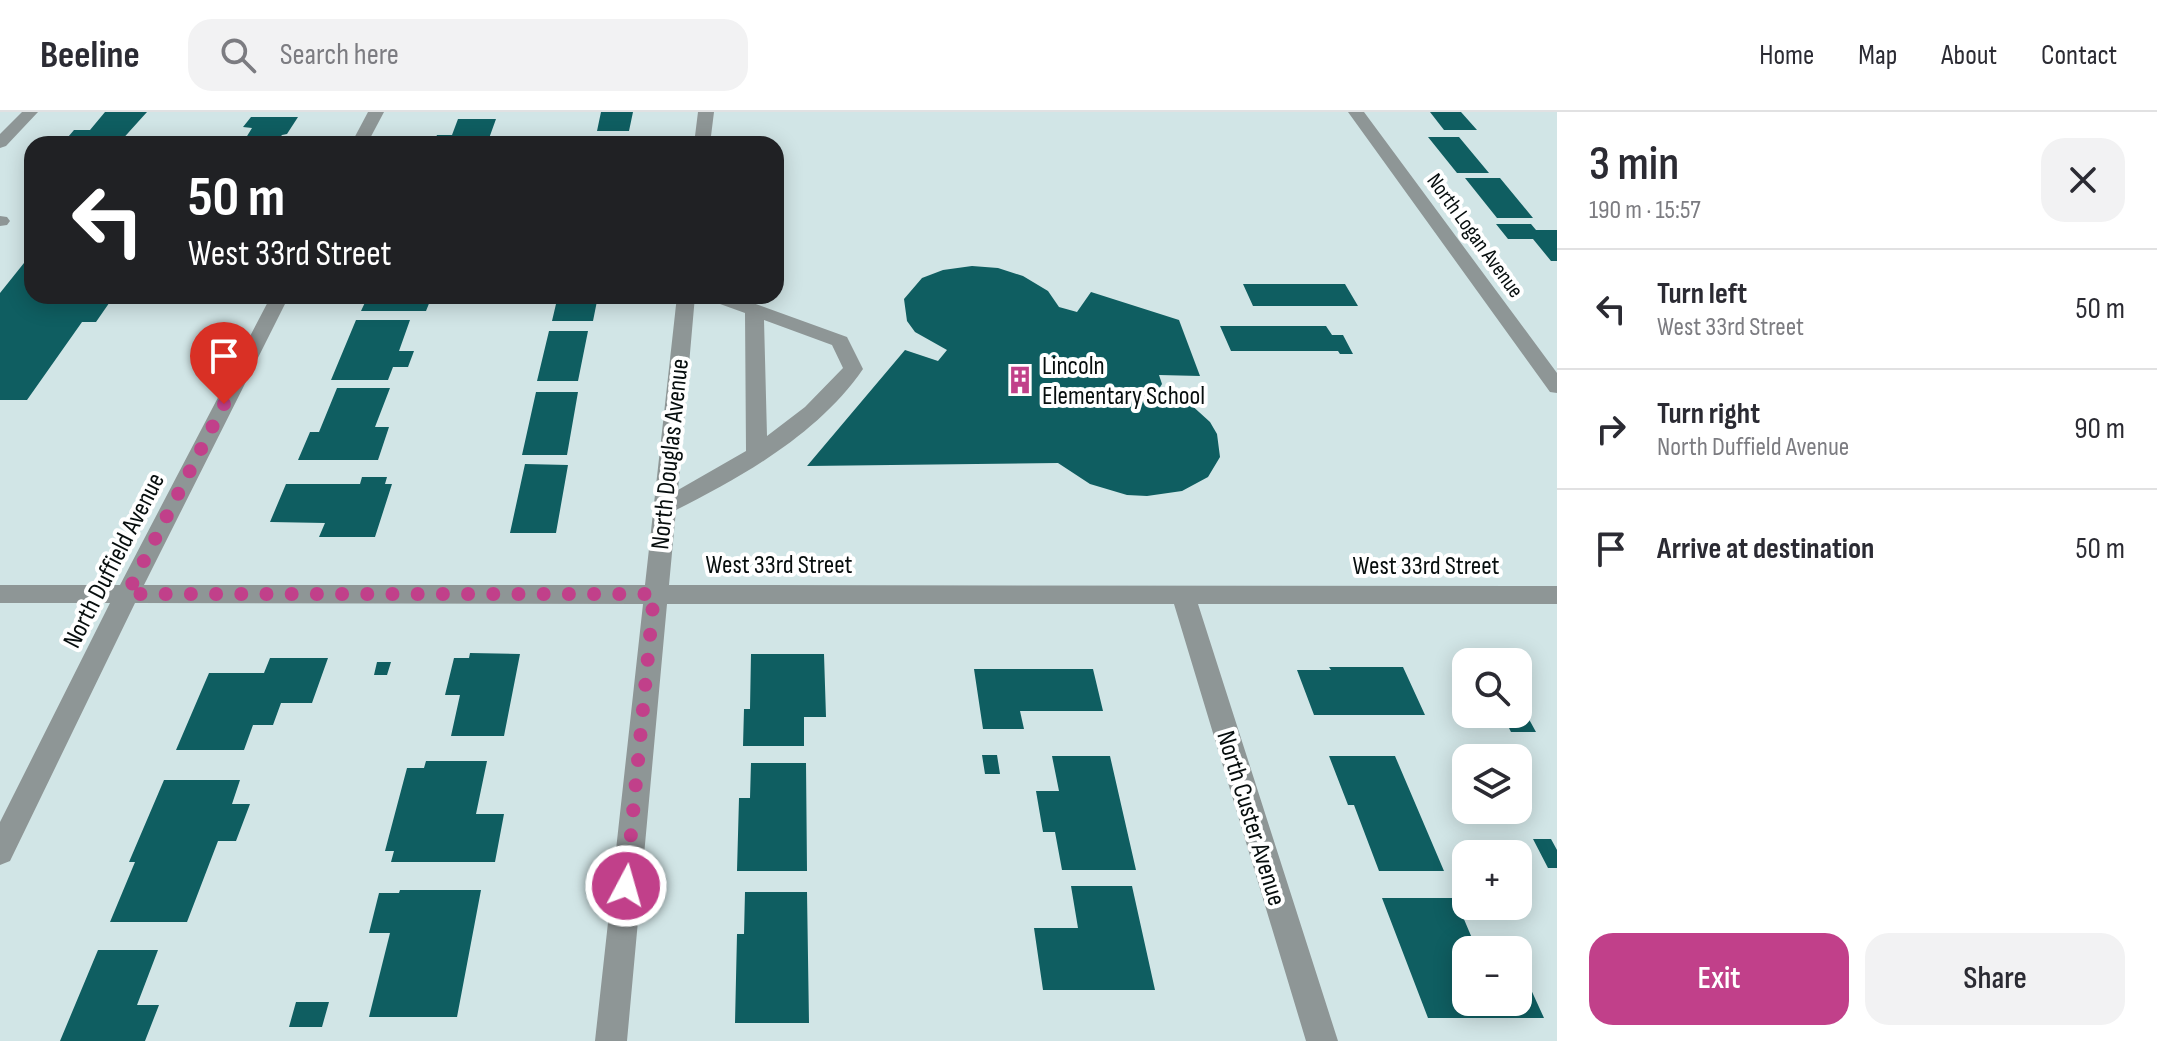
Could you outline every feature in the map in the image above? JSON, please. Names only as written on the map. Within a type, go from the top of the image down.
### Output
[{"type":"street","points":[[0,143],[30,112]]},
{"type":"street","points":[[363,136],[376,112]]},
{"type":"street","points":[[703,136],[706,112]]},
{"type":"street","name":"North Logan Avenue","points":[[1356,112],[1557,387]]},
{"type":"street","name":"North Duffield Avenue","points":[[0,852],[127,594],[276,304]]},
{"type":"street","name":"North Douglas Avenue","points":[[611,1041],[685,304]]},
{"type":"street","points":[[664,506],[719,480],[757,453],[823,404],[853,369],[840,341],[738,304]]},
{"type":"street","points":[[754,310],[757,453]]},
{"type":"street","name":"West 33rd Street","points":[[0,594],[1557,595]]},
{"type":"street","name":"North Custer Avenue","points":[[1183,595],[1322,1041]]},
{"type":"building","points":[[105,112],[147,112],[125,136],[69,136],[74,130],[90,130]]},
{"type":"building","points":[[601,112],[633,112],[629,131],[597,131]]},
{"type":"building","points":[[1430,112],[1461,112],[1477,130],[1444,130]]},
{"type":"building","points":[[251,117],[298,117],[287,134],[281,136],[247,136],[252,128],[243,127]]},
{"type":"building","points":[[458,119],[496,119],[490,136],[437,136],[452,135]]},
{"type":"building","points":[[1428,137],[1459,137],[1489,173],[1457,173]]},
{"type":"building","points":[[1465,178],[1500,178],[1533,218],[1497,218]]},
{"type":"building","points":[[1496,224],[1531,224],[1536,230],[1557,230],[1557,261],[1551,261],[1533,239],[1508,239]]},
{"type":"building","points":[[24,263],[24,304],[108,304],[96,322],[82,322],[27,400],[0,400],[0,293]]},
{"type":"building","name":"Lincoln Elementary School","points":[[972,266],[998,268],[1023,276],[1048,291],[1059,307],[1077,312],[1091,292],[1179,320],[1200,376],[1159,375],[1162,384],[1159,389],[1188,402],[1210,422],[1217,434],[1220,457],[1208,477],[1182,491],[1147,496],[1127,495],[1090,484],[1058,463],[807,466],[905,350],[938,361],[947,350],[915,332],[907,321],[904,299],[922,278],[943,270]]},
{"type":"building","points":[[1243,284],[1345,284],[1358,306],[1253,306]]},
{"type":"building","points":[[364,304],[429,304],[426,311],[361,311]]},
{"type":"building","points":[[556,304],[596,304],[593,321],[552,321]]},
{"type":"building","points":[[356,320],[410,320],[399,351],[414,351],[408,367],[393,367],[388,380],[331,380]]},
{"type":"building","points":[[1220,326],[1326,326],[1332,335],[1343,335],[1353,354],[1340,354],[1338,351],[1231,351]]},
{"type":"building","points":[[549,331],[588,331],[578,381],[537,381]]},
{"type":"building","points":[[337,388],[390,388],[375,427],[389,427],[378,460],[298,460],[310,432],[319,432]]},
{"type":"building","points":[[536,392],[578,392],[567,455],[522,455]]},
{"type":"building","points":[[525,464],[568,465],[556,533],[510,533]]},
{"type":"building","points":[[362,477],[387,477],[385,484],[392,484],[375,537],[319,537],[325,523],[270,522],[286,484],[360,484]]},
{"type":"building","points":[[470,653],[520,654],[504,736],[451,736],[460,695],[445,695],[454,658],[469,658]]},
{"type":"building","points":[[751,654],[824,654],[826,717],[804,717],[804,746],[743,746],[744,709],[750,709]]},
{"type":"building","points":[[270,658],[328,658],[312,703],[281,703],[273,725],[253,725],[244,750],[176,750],[209,673],[264,673]]},
{"type":"building","points":[[377,662],[391,662],[387,675],[374,675]]},
{"type":"building","points":[[1329,667],[1403,667],[1425,715],[1314,715],[1297,670],[1331,670]]},
{"type":"building","points":[[974,669],[1093,669],[1103,711],[1020,711],[1024,729],[983,729]]},
{"type":"building","points":[[1532,725],[1536,732],[1511,732],[1509,728],[1532,728]]},
{"type":"building","points":[[982,755],[997,755],[1000,774],[985,774]]},
{"type":"building","points":[[1052,756],[1110,756],[1136,870],[1062,870],[1055,832],[1043,832],[1036,791],[1059,791]]},
{"type":"building","points":[[1329,756],[1395,756],[1444,871],[1379,871],[1354,805],[1348,805]]},
{"type":"building","points":[[426,761],[487,761],[476,814],[504,814],[495,862],[391,862],[394,851],[385,851],[407,768],[424,768]]},
{"type":"building","points":[[751,763],[806,763],[807,871],[737,871],[739,798],[750,798]]},
{"type":"building","points":[[164,780],[240,780],[232,804],[250,804],[236,841],[218,841],[187,922],[110,922],[135,862],[129,862]]},
{"type":"building","points":[[1533,839],[1551,839],[1557,850],[1557,868],[1548,868]]},
{"type":"building","points":[[1071,886],[1132,886],[1155,990],[1043,990],[1034,928],[1078,928]]},
{"type":"building","points":[[400,890],[481,890],[457,1017],[369,1017],[390,933],[369,933],[379,893],[399,893]]},
{"type":"building","points":[[745,892],[807,892],[809,1023],[735,1023],[737,934],[744,934]]},
{"type":"building","points":[[1382,898],[1452,898],[1452,920],[1464,920],[1471,936],[1452,936],[1452,1016],[1532,1016],[1532,992],[1544,1018],[1428,1018]]},
{"type":"building","points":[[98,950],[158,950],[137,1005],[159,1005],[145,1041],[60,1041]]},
{"type":"building","points":[[296,1002],[329,1002],[322,1027],[289,1027]]},
{"type":"place","name":"Lincoln Elementary School","points":[[1020,380]]},
{"type":"route","points":[[224,404],[127,594],[654,594],[626,886]]}]
